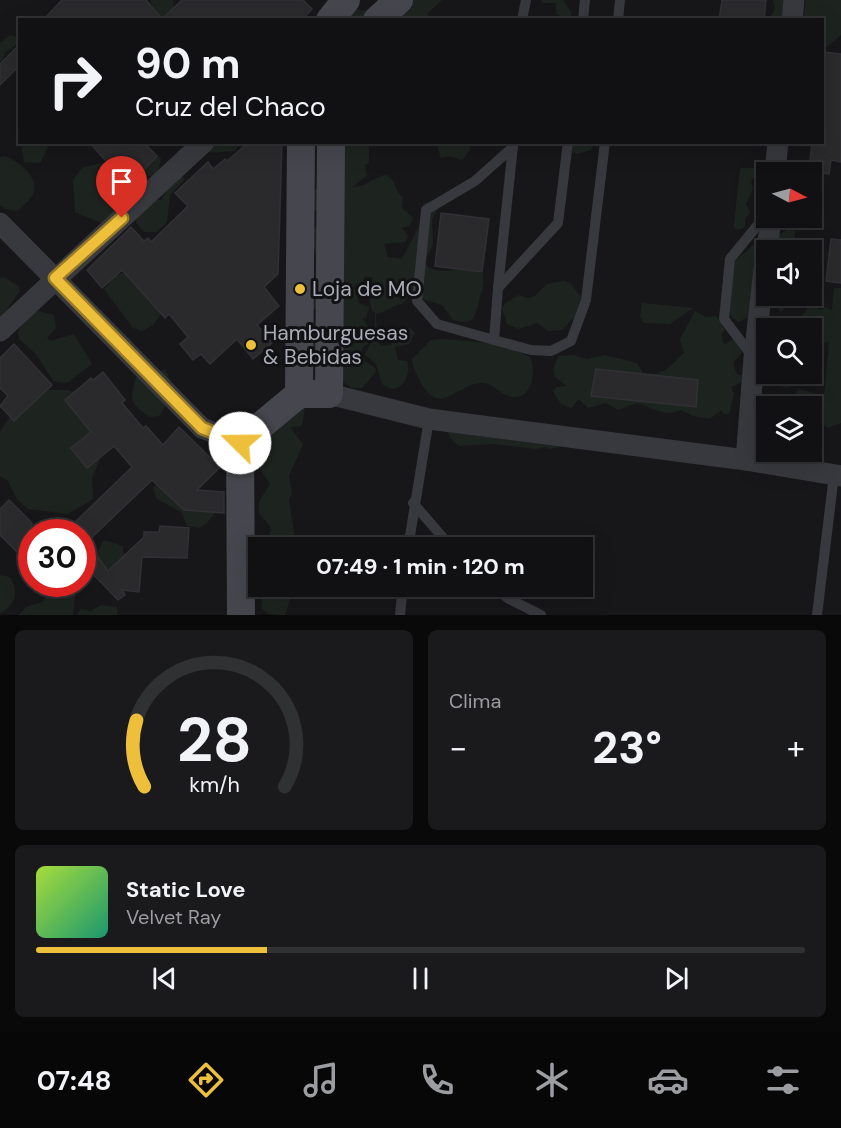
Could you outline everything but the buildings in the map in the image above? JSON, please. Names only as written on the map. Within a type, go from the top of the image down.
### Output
[{"type":"street","points":[[379,18],[399,0]]},
{"type":"street","points":[[792,18],[794,0]]},
{"type":"street","points":[[0,331],[202,144]]},
{"type":"street","points":[[299,394],[301,144]]},
{"type":"street","points":[[329,394],[331,144]]},
{"type":"street","points":[[776,162],[778,144]]},
{"type":"street","points":[[0,223],[202,428],[240,443]]},
{"type":"street","points":[[746,460],[760,306]]},
{"type":"street","points":[[240,443],[299,394],[329,394],[429,419],[746,460],[838,475]]},
{"type":"street","points":[[240,443],[241,615]]},
{"type":"lane","points":[[522,18],[526,0]]},
{"type":"lane","points":[[583,18],[585,0]]},
{"type":"lane","points":[[618,18],[620,0]]},
{"type":"lane","points":[[498,288],[558,223],[568,144]]},
{"type":"lane","points":[[513,145],[475,181],[426,210],[417,301],[437,324],[531,350],[551,351],[571,340],[586,300],[605,144]]},
{"type":"lane","points":[[494,340],[513,145]]},
{"type":"lane","points":[[754,358],[724,320],[730,259],[756,227]]},
{"type":"lane","points":[[409,537],[413,503],[429,419]]},
{"type":"lane","points":[[817,615],[838,475]]},
{"type":"lane","points":[[413,503],[442,537]]},
{"type":"lane","points":[[400,615],[402,597]]},
{"type":"lane","points":[[507,597],[541,615]]},
{"type":"shaded area","points":[[151,0],[173,0],[174,18],[153,18]]},
{"type":"shaded area","points":[[389,0],[442,0],[427,14],[429,18],[351,18],[354,8],[365,11]]},
{"type":"shaded area","points":[[541,0],[563,0],[572,13],[570,17],[563,18],[556,13],[556,3],[544,3]]},
{"type":"shaded area","points":[[773,0],[789,0],[787,18],[770,18],[775,9]]},
{"type":"shaded area","points":[[806,0],[841,0],[841,35],[824,49],[824,18],[803,18]]},
{"type":"shaded area","points":[[10,35],[18,38],[15,46],[5,52],[3,60],[0,61],[0,43]]},
{"type":"shaded area","points":[[21,144],[46,144],[48,148],[40,163],[24,162]]},
{"type":"shaded area","points":[[190,144],[239,144],[235,151],[205,152]]},
{"type":"shaded area","points":[[317,144],[366,144],[369,147],[369,163],[365,165],[367,176],[352,187],[361,186],[386,175],[403,197],[402,208],[413,218],[409,226],[402,228],[408,236],[406,242],[384,244],[388,257],[402,259],[422,220],[423,204],[432,201],[438,209],[432,219],[433,245],[426,258],[426,265],[438,271],[466,269],[483,274],[483,288],[476,313],[467,322],[453,320],[442,305],[422,299],[413,292],[402,304],[376,314],[377,339],[381,346],[391,345],[394,334],[402,327],[410,328],[415,333],[409,344],[395,347],[398,360],[407,361],[408,373],[403,384],[394,389],[382,384],[376,364],[365,355],[372,339],[375,327],[375,313],[372,311],[368,292],[373,278],[365,276],[363,281],[354,286],[359,303],[369,307],[366,318],[362,318],[373,333],[371,341],[363,347],[361,353],[365,361],[375,368],[376,372],[362,388],[352,388],[310,360],[310,348],[319,314],[311,305],[317,287],[316,256],[309,225],[316,228],[318,214],[312,206],[310,195],[318,187]]},
{"type":"shaded area","points":[[436,144],[469,144],[470,150],[462,160],[450,156],[441,158]]},
{"type":"shaded area","points":[[561,144],[594,144],[591,150],[576,154]]},
{"type":"shaded area","points":[[148,151],[161,158],[158,175],[136,177],[125,200],[104,224],[75,212],[73,180],[82,168]]},
{"type":"shaded area","points":[[5,156],[22,166],[32,177],[34,183],[32,196],[18,211],[5,209],[0,205],[0,157]]},
{"type":"shaded area","points":[[740,168],[756,168],[756,174],[751,181],[753,189],[746,204],[750,213],[745,219],[745,227],[738,230],[734,228]]},
{"type":"shaded area","points":[[178,173],[185,179],[170,195],[167,222],[156,232],[144,232],[137,224],[136,218],[153,199],[161,200]]},
{"type":"shaded area","points":[[786,228],[797,228],[794,240],[779,240],[779,235]]},
{"type":"shaded area","points":[[753,245],[756,247],[751,316],[739,322],[731,316],[729,311],[734,262]]},
{"type":"shaded area","points":[[135,271],[162,313],[153,325],[142,331],[133,328],[104,289],[116,275]]},
{"type":"shaded area","points":[[4,277],[18,286],[20,291],[8,308],[0,331],[0,278]]},
{"type":"shaded area","points":[[563,281],[570,283],[581,297],[575,316],[562,330],[548,331],[537,323],[519,329],[507,324],[502,309],[505,303],[519,295],[528,298],[535,296],[547,284]]},
{"type":"shaded area","points":[[834,288],[841,288],[841,423],[827,428],[822,422],[822,396],[794,396],[799,389],[824,396],[829,342],[822,343],[822,318],[800,318],[809,306],[820,310],[826,307],[832,310]]},
{"type":"shaded area","points":[[642,303],[693,308],[670,324],[644,323],[640,317]]},
{"type":"shaded area","points":[[777,306],[787,306],[781,312]]},
{"type":"shaded area","points":[[38,311],[54,315],[56,328],[47,338],[51,341],[74,334],[92,364],[67,383],[53,381],[36,354],[19,339],[18,331],[28,313]]},
{"type":"shaded area","points":[[695,311],[706,317],[716,316],[725,330],[721,334],[724,345],[734,338],[742,353],[733,363],[737,374],[743,376],[743,382],[731,387],[734,394],[729,414],[724,414],[721,410],[710,419],[693,416],[681,410],[663,412],[637,403],[618,410],[606,403],[588,408],[579,399],[571,408],[562,404],[553,391],[557,387],[567,386],[555,377],[553,370],[558,356],[573,355],[587,359],[605,355],[637,363],[643,373],[662,372],[684,353],[680,339]]},
{"type":"shaded area","points":[[431,340],[499,345],[531,358],[533,371],[527,391],[516,397],[508,396],[483,383],[466,387],[450,396],[435,397],[427,392],[420,381],[412,359]]},
{"type":"shaded area","points":[[165,370],[176,390],[159,416],[150,417],[134,404],[132,395],[137,375]]},
{"type":"shaded area","points":[[776,384],[795,385],[787,388]]},
{"type":"shaded area","points":[[41,390],[68,390],[82,396],[101,456],[92,478],[93,499],[68,514],[28,509],[17,499],[8,481],[0,476],[0,432],[20,400]]},
{"type":"shaded area","points":[[286,407],[305,408],[302,426],[290,427],[303,444],[289,476],[292,494],[289,499],[295,537],[269,537],[271,527],[259,513],[259,502],[270,484],[260,469],[254,444],[277,422],[285,425],[280,420]]},
{"type":"shaded area","points":[[448,431],[561,447],[536,449],[494,444],[459,446],[449,437]]},
{"type":"shaded area","points":[[161,481],[217,510],[207,523],[199,528],[187,526],[182,513],[156,498],[153,487]]},
{"type":"shaded area","points":[[104,540],[123,546],[123,553],[129,558],[117,572],[99,566],[96,555]]},
{"type":"shaded area","points":[[0,575],[10,577],[15,593],[10,606],[0,613]]},
{"type":"shaded area","points":[[45,597],[75,597],[73,615],[19,615],[26,607],[42,602]]},
{"type":"shaded area","points":[[263,597],[291,597],[285,615],[266,612],[263,610]]},
{"type":"shaded area","points":[[101,605],[117,607],[118,615],[76,615],[81,609],[91,611]]},
{"type":"place","name":"Loja de MO","points":[[300,289]]},
{"type":"place","name":"Hamburguesas & Bebidas","points":[[251,345]]},
{"type":"route","points":[[122,218],[55,278],[202,428],[240,443]]}]
